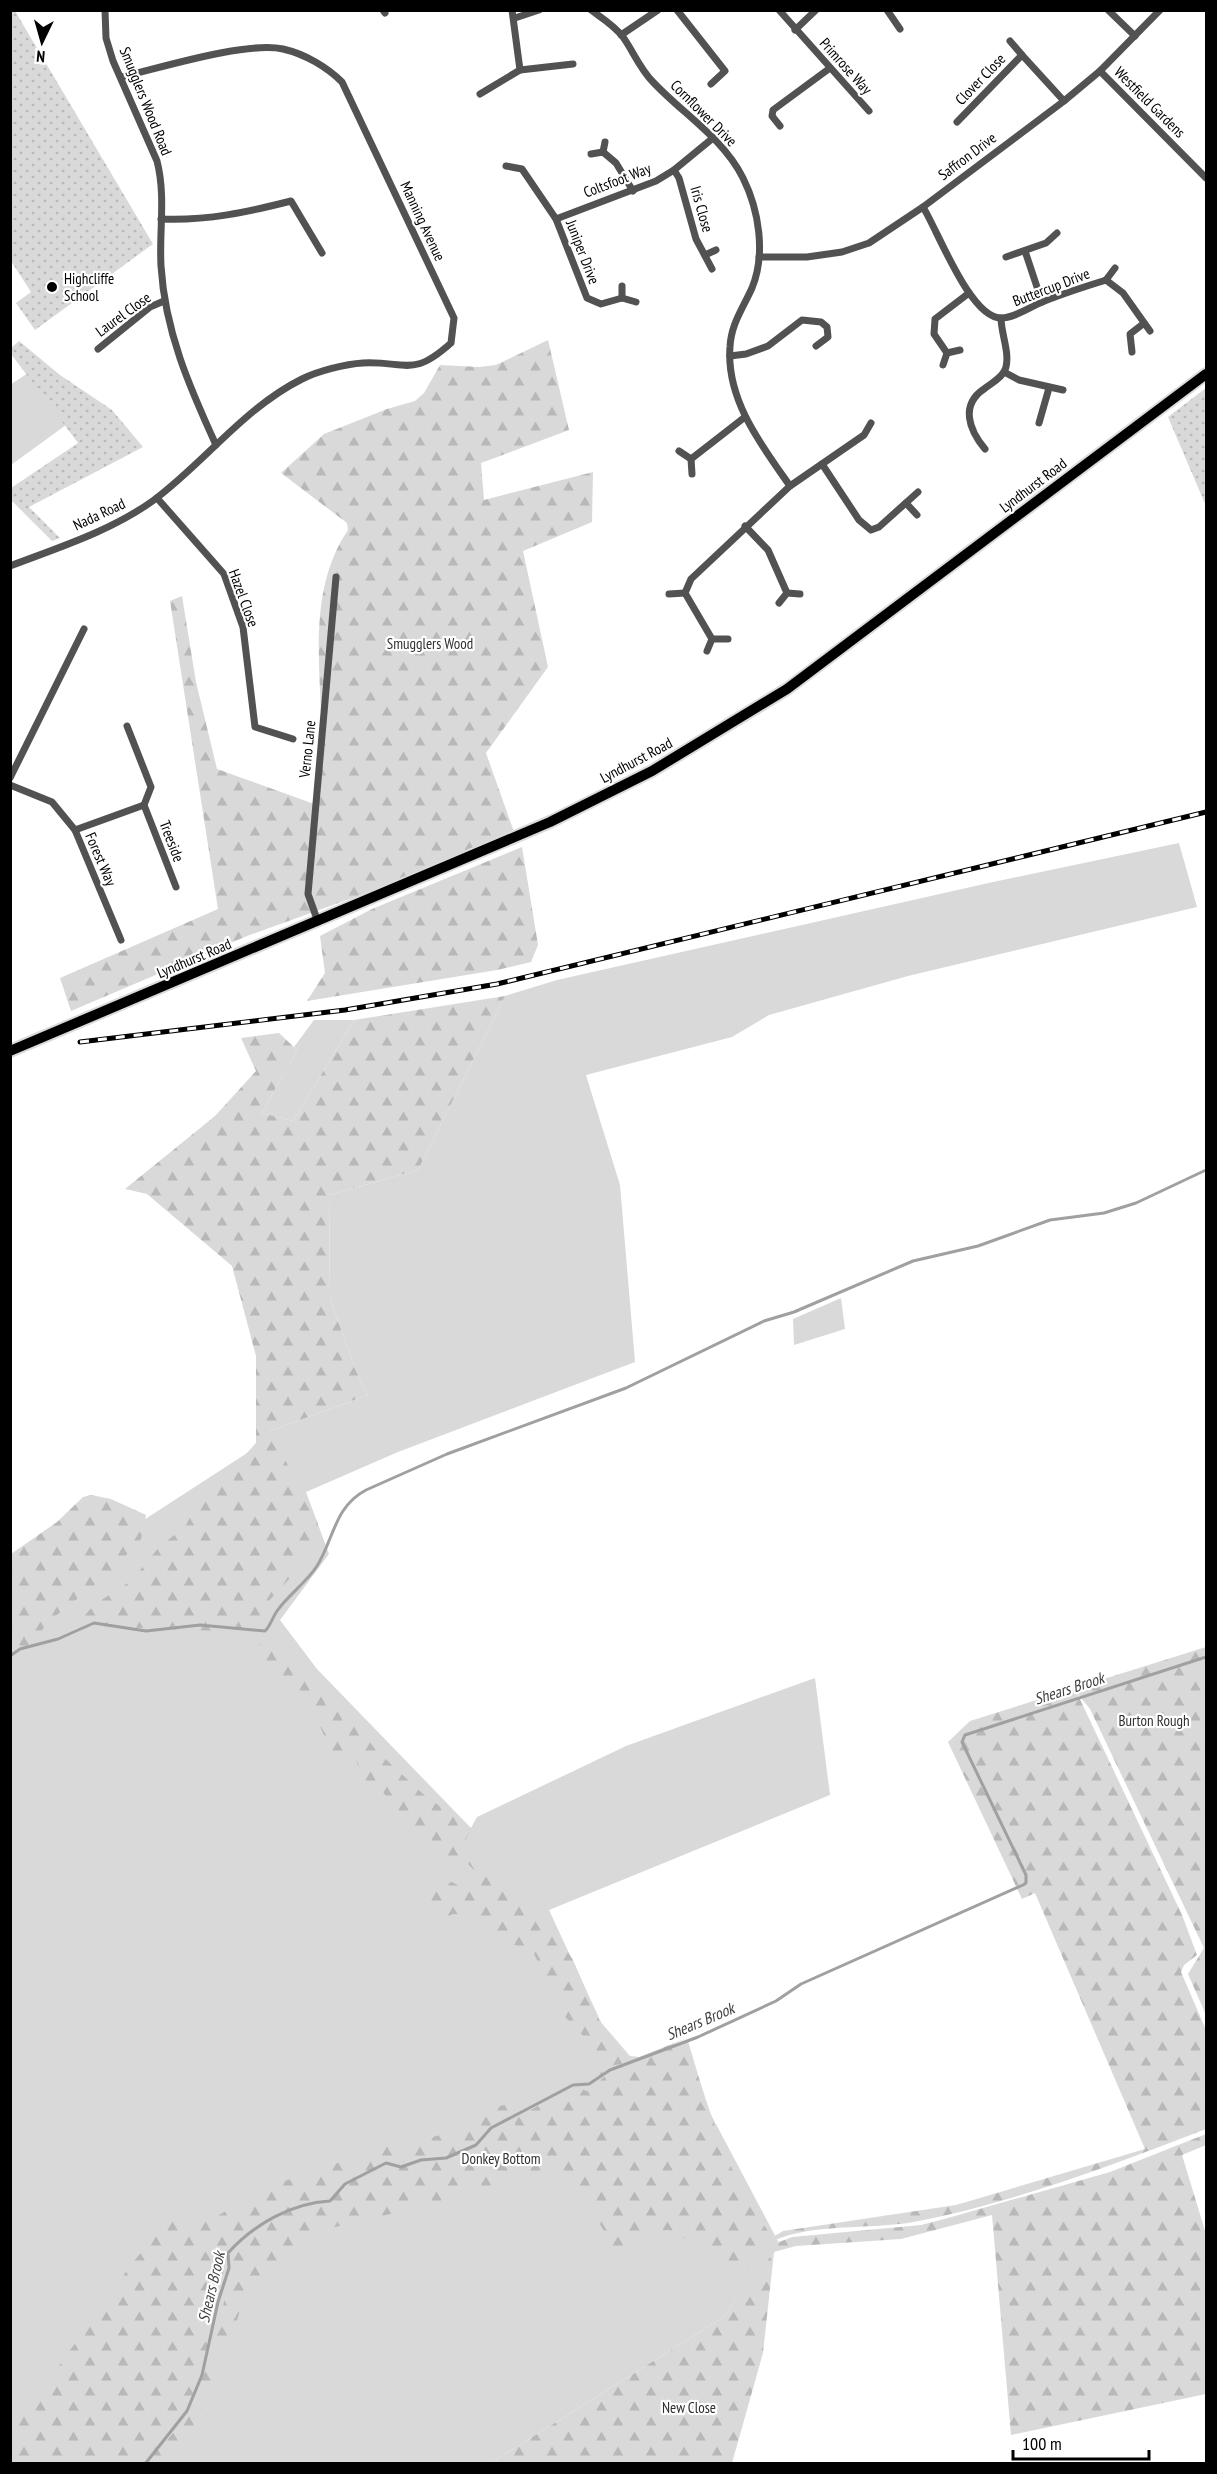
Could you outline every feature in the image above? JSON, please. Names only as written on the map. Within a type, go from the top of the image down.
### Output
[{"type":"main road","name":"Lyndhurst Road","points":[[10,1051],[550,822],[652,771],[760,706],[1206,374]]},
{"type":"street","name":"Smugglers Wood Road","points":[[105,10],[106,38],[157,161],[162,181],[161,264],[165,301],[178,357],[216,445]]},
{"type":"street","points":[[520,70],[513,14],[539,10]]},
{"type":"street","name":"Cornflower Drive","points":[[591,10],[621,35],[651,81],[713,138],[745,184],[756,217],[759,257],[755,280],[734,326],[730,356],[733,376],[745,417],[790,486]]},
{"type":"street","points":[[621,35],[658,10]]},
{"type":"street","points":[[677,10],[724,71],[711,84]]},
{"type":"street","name":"Primrose Way","points":[[779,10],[869,111]]},
{"type":"street","points":[[795,30],[816,10]]},
{"type":"street","points":[[887,10],[900,29]]},
{"type":"street","points":[[1108,10],[1135,36]]},
{"type":"street","name":"Saffron Drive","points":[[759,257],[807,257],[861,247],[923,207],[1064,101],[1100,71],[1160,10]]},
{"type":"street","name":"Clover Close","points":[[1010,41],[1064,101]]},
{"type":"street","name":"Manning Avenue","points":[[121,77],[237,50],[282,49],[328,68],[342,82],[454,318],[451,343],[432,360],[403,368],[363,363],[308,376],[282,389],[216,445]]},
{"type":"street","name":"Clover Close","points":[[957,122],[1022,55]]},
{"type":"street","points":[[480,94],[520,70],[573,64]]},
{"type":"street","points":[[780,126],[772,116],[774,110],[830,68]]},
{"type":"street","name":"Westfield Gardens","points":[[1100,71],[1206,178]]},
{"type":"street","name":"Coltsfoot Way","points":[[556,219],[633,190],[674,170],[713,138]]},
{"type":"street","points":[[603,152],[604,142]]},
{"type":"street","points":[[591,154],[603,152],[616,163],[633,190]]},
{"type":"street","name":"Juniper Drive","points":[[506,166],[522,169],[556,219],[587,298],[601,304],[622,298],[636,302]]},
{"type":"street","name":"Iris Close","points":[[674,170],[679,178],[696,239],[712,269]]},
{"type":"street","points":[[161,219],[192,220],[231,216],[291,201],[322,253]]},
{"type":"street","name":"Buttercup Drive","points":[[923,207],[969,293],[991,315],[1001,318],[1106,280],[1115,268]]},
{"type":"street","points":[[1006,257],[1046,243],[1057,233]]},
{"type":"street","name":"Iris Close","points":[[705,255],[716,250]]},
{"type":"street","points":[[1025,251],[1042,303]]},
{"type":"street","name":"Buttercup Drive","points":[[1106,280],[1123,293],[1150,332]]},
{"type":"street","name":"Juniper Drive","points":[[622,286],[622,298]]},
{"type":"street","points":[[947,353],[934,334],[936,319],[969,293]]},
{"type":"street","name":"Laurel Close","points":[[98,349],[150,307],[165,301]]},
{"type":"street","points":[[985,449],[978,440],[968,416],[976,394],[1004,372],[1007,360],[1001,318]]},
{"type":"street","points":[[730,356],[746,354],[768,346],[802,320],[821,322],[827,327],[828,337],[816,346]]},
{"type":"street","points":[[1132,352],[1130,334],[1143,324]]},
{"type":"street","points":[[947,353],[960,350]]},
{"type":"street","points":[[943,365],[947,353]]},
{"type":"street","points":[[1004,372],[1049,388],[1063,390]]},
{"type":"street","points":[[1039,423],[1049,388]]},
{"type":"street","points":[[691,459],[745,417]]},
{"type":"street","points":[[685,593],[691,579],[745,526],[790,486],[864,435],[871,423]]},
{"type":"street","name":"Nada Road","points":[[10,566],[123,521],[157,498],[216,445]]},
{"type":"street","points":[[679,451],[691,459]]},
{"type":"street","points":[[691,459],[692,474]]},
{"type":"street","points":[[822,464],[865,528],[871,530],[879,527],[918,492]]},
{"type":"street","name":"Hazel Close","points":[[157,498],[224,574],[243,627],[255,727],[293,739]]},
{"type":"street","points":[[906,503],[917,515]]},
{"type":"street","points":[[745,526],[768,549],[787,593]]},
{"type":"street","name":"Verno Lane","points":[[318,922],[308,894],[336,577]]},
{"type":"street","points":[[669,594],[685,593]]},
{"type":"street","points":[[685,593],[712,639]]},
{"type":"street","points":[[787,593],[800,594]]},
{"type":"street","points":[[779,603],[787,593]]},
{"type":"street","points":[[10,778],[84,629]]},
{"type":"street","points":[[712,639],[728,639]]},
{"type":"street","points":[[707,651],[712,639]]},
{"type":"street","name":"Treeside","points":[[127,726],[152,787],[144,805],[176,887]]},
{"type":"street","name":"Forest Way","points":[[10,785],[52,802],[75,830],[121,940]]},
{"type":"street","points":[[75,830],[144,805]]},
{"type":"green space","name":"Highcliffe School","points":[[10,11],[15,11],[153,244],[35,330],[16,303],[31,292],[11,261]]},
{"type":"green space","name":"Smugglers Wood","points":[[548,340],[569,430],[481,463],[484,500],[593,472],[592,522],[523,551],[548,667],[486,753],[514,832],[405,879],[247,936],[71,1011],[60,978],[218,909],[170,601],[182,596],[196,682],[217,769],[317,805],[322,736],[319,629],[323,594],[332,561],[348,530],[347,523],[281,473],[324,434],[387,409],[415,401],[424,393],[440,365],[479,367],[496,365]]},
{"type":"green space","points":[[19,341],[60,375],[112,410],[143,447],[29,507],[60,538],[52,541],[11,500],[11,488],[78,443],[11,354],[11,348]]},
{"type":"green space","points":[[28,373],[66,425],[11,465],[10,385]]},
{"type":"green space","points":[[1206,388],[1206,506],[1168,417]]},
{"type":"green space","name":"Donkey Bottom","points":[[1179,843],[1197,907],[908,976],[769,1015],[732,1037],[586,1075],[620,1185],[635,1362],[398,1452],[306,1492],[329,1554],[280,1620],[317,1669],[471,1828],[477,1817],[626,1746],[815,1678],[830,1795],[549,1910],[626,2076],[673,2043],[780,2245],[722,2318],[491,2463],[11,2464],[11,1606],[272,1437],[270,1431],[368,1395],[355,1369],[330,1298],[329,1195],[418,1170],[505,996],[557,980],[993,882]]},
{"type":"green space","points":[[522,847],[538,945],[531,962],[497,970],[307,1001],[325,973],[320,936],[372,909]]},
{"type":"green space","points":[[505,996],[418,1170],[329,1195],[330,1298],[355,1369],[368,1395],[270,1431],[318,1523],[314,1547],[301,1566],[265,1605],[260,1627],[210,1631],[76,1625],[94,1605],[132,1580],[160,1546],[185,1527],[205,1488],[237,1464],[256,1443],[256,1356],[232,1266],[147,1194],[125,1189],[215,1116],[256,1071],[241,1038],[279,1033],[297,1050],[262,1113],[293,1121],[354,1020]]},
{"type":"green space","points":[[314,1020],[354,1020],[293,1121],[262,1113],[297,1050],[294,1047]]},
{"type":"green space","points":[[841,1298],[845,1329],[794,1345],[793,1319]]},
{"type":"green space","points":[[91,1495],[111,1499],[146,1515],[141,1539],[112,1571],[48,1622],[32,1644],[11,1654],[11,1554],[57,1522],[83,1497]]},
{"type":"green space","name":"Burton Rough","points":[[270,1622],[264,1634],[263,1644],[341,1707],[377,1751],[423,1794],[471,1829],[463,1844],[514,1888],[562,1943],[573,1960],[599,2020],[630,2056],[639,2057],[687,2038],[650,2056],[688,2041],[712,2117],[732,2170],[758,2217],[773,2237],[783,2231],[956,2205],[1145,2149],[1035,1893],[1022,1899],[948,1742],[970,1721],[1206,1647],[1206,2015],[1188,1974],[1204,1948],[1090,1709],[1077,1693],[1182,1915],[1197,1955],[1184,1965],[1181,1972],[1206,2030],[1206,2129],[1065,2181],[956,2213],[902,2224],[833,2228],[783,2237],[763,2249],[740,2282],[718,2268],[692,2242],[669,2230],[647,2232],[616,2253],[588,2208],[533,2154],[518,2132],[514,2120],[572,2086],[587,2091],[614,2069],[635,2062],[614,2065],[598,2077],[592,2045],[566,2018],[533,1952],[515,1945],[470,1916],[453,1914],[436,1922],[423,1902],[428,1893],[452,1882],[468,1891],[473,1891],[479,1885],[479,1875],[462,1858],[453,1857],[445,1865],[422,1848],[425,1836],[399,1812],[382,1791],[363,1779],[355,1757],[349,1756],[336,1762],[314,1713],[272,1676],[263,1663],[259,1651],[260,1627]]},
{"type":"green space","name":"Donkey Bottom","points":[[509,2104],[509,2121],[506,2123],[545,2169],[420,2207],[335,2227],[291,2253],[258,2278],[247,2290],[237,2320],[225,2339],[197,2421],[160,2463],[146,2463],[179,2425],[207,2365],[221,2317],[228,2272],[228,2253],[266,2225],[301,2204],[281,2212],[250,2230],[225,2252],[225,2265],[211,2335],[197,2386],[177,2423],[142,2463],[11,2463],[11,2428],[41,2391],[133,2262],[166,2224],[186,2216],[216,2217],[250,2196],[276,2184],[381,2148],[450,2133],[473,2112]],"holes":[[[503,2124],[489,2133],[478,2147],[439,2161],[417,2160],[397,2168],[383,2166],[368,2172],[383,2163],[396,2165],[419,2157],[447,2156],[475,2146],[490,2129]]]},
{"type":"green space","points":[[1206,2134],[1206,2145],[1182,2155],[1206,2234],[1206,2394],[1011,2435],[992,2215],[901,2239],[796,2246],[774,2252],[774,2244],[792,2237],[921,2225],[948,2218],[1110,2172]]},
{"type":"green space","name":"New Close","points":[[774,2252],[763,2353],[732,2463],[491,2463],[722,2318]]},
{"type":"waterway","points":[[10,1656],[20,1649],[58,1639],[94,1623],[146,1631],[200,1625],[265,1631],[281,1605],[317,1566],[347,1505],[366,1490],[447,1454],[626,1388],[764,1321],[794,1312],[913,1261],[978,1246],[1050,1220],[1104,1213],[1136,1203],[1206,1170]]},
{"type":"waterway","name":"Shears Brook","points":[[145,2464],[187,2411],[202,2375],[218,2302],[229,2268],[228,2253],[250,2233],[274,2217],[288,2211],[330,2201],[345,2184],[386,2163],[401,2167],[421,2160],[446,2158],[476,2145],[491,2128],[573,2085],[589,2084],[610,2070],[698,2037],[776,2001],[801,1984],[1023,1885],[1026,1883],[1026,1875],[962,1742],[965,1735],[1206,1657]]},
{"type":"railway","points":[[80,1042],[345,1010],[497,984],[1206,812]]},
{"type":"place","name":"Highcliffe School","points":[[52,287]]}]
